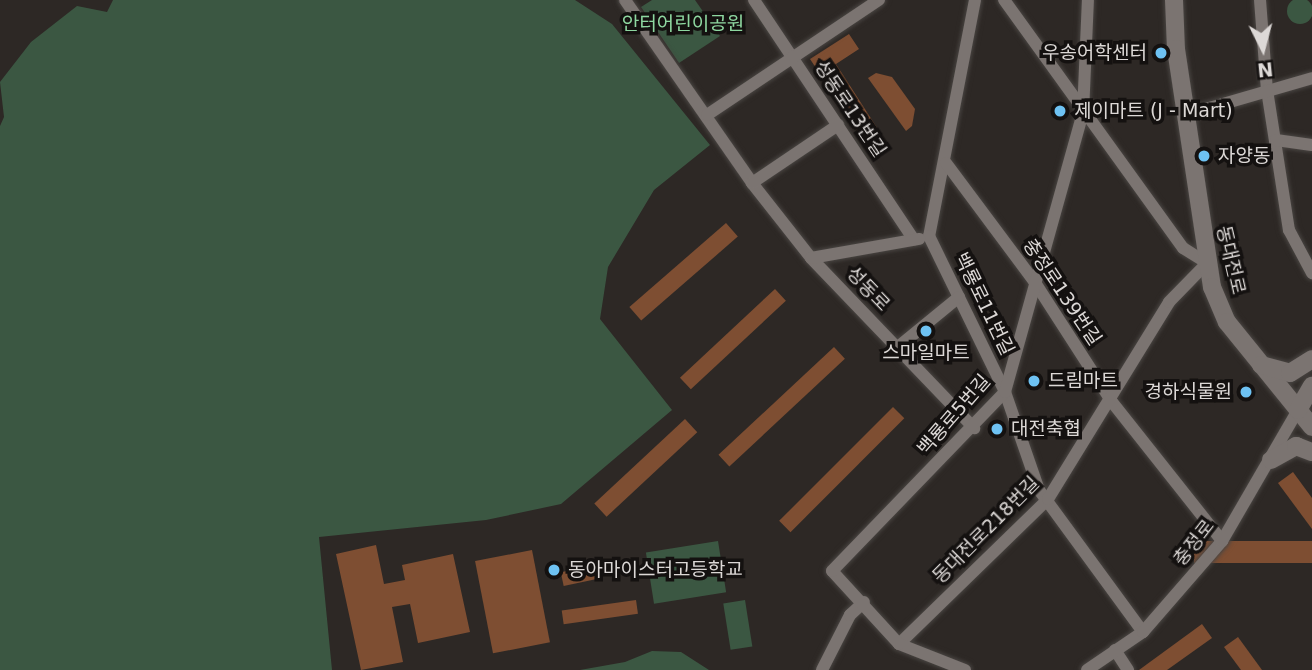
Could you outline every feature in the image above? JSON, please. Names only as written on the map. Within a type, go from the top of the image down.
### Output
[{"type":"main road","name":"동대전로","points":[[1174,0],[1185,115],[1207,263],[1227,322],[1312,428]]},
{"type":"main road","points":[[1259,364],[1290,373],[1312,359]]},
{"type":"main road","points":[[1298,410],[1312,386]]},
{"type":"main road","points":[[1271,460],[1296,446],[1312,452]]},
{"type":"street","name":"성동로","points":[[625,0],[752,183],[811,258],[974,428]]},
{"type":"street","name":"성동로13번길","points":[[754,0],[914,240]]},
{"type":"street","points":[[707,115],[794,60],[879,0]]},
{"type":"street","points":[[929,236],[946,163],[975,0]]},
{"type":"street","points":[[1004,0],[1183,248],[1207,263]]},
{"type":"street","name":"백룡로5번길","points":[[965,670],[899,644],[864,602],[832,571],[974,428],[1005,392],[1083,113],[1088,0]]},
{"type":"street","points":[[1260,0],[1267,90],[1289,230],[1312,273]]},
{"type":"street","points":[[1185,115],[1312,78]]},
{"type":"street","points":[[752,183],[838,125]]},
{"type":"street","points":[[1276,141],[1312,145]]},
{"type":"street","name":"충정로139번길","points":[[946,163],[1034,281],[1112,402],[1222,541]]},
{"type":"street","name":"성동로","points":[[811,258],[929,236]]},
{"type":"street","name":"백룡로11번길","points":[[929,236],[1005,392],[1039,490],[1143,632]]},
{"type":"street","name":"동대전로218번길","points":[[899,644],[1048,499],[1112,402],[1169,302],[1207,263]]},
{"type":"street","points":[[898,347],[959,297]]},
{"type":"street","name":"충정로","points":[[1087,670],[1143,632],[1222,541],[1298,410]]},
{"type":"street","points":[[822,670],[850,615],[864,602]]},
{"type":"street","points":[[1115,650],[1128,670]]},
{"type":"green space","points":[[1300,-2],[1309,2],[1313,11],[1309,20],[1300,24],[1291,20],[1287,11],[1291,2]]},
{"type":"green space","points":[[113,0],[575,0],[612,24],[710,145],[654,190],[608,267],[600,319],[672,410],[561,504],[486,520],[319,537],[332,670],[0,670],[0,126],[4,117],[0,82],[31,42],[77,6],[107,12]]},
{"type":"green space","name":"안터어린이공원","points":[[652,0],[695,0],[720,36],[679,63],[641,7]]},
{"type":"green space","points":[[718,541],[726,592],[654,604],[646,552]]},
{"type":"green space","points":[[745,600],[752,646],[731,650],[723,603]]},
{"type":"green space","points":[[652,651],[681,652],[709,670],[580,670],[625,662]]},
{"type":"building","points":[[849,34],[859,49],[836,64],[890,148],[875,158],[810,59]]},
{"type":"building","points":[[876,73],[892,77],[915,109],[912,126],[906,131],[868,78]]},
{"type":"building","points":[[726,223],[738,237],[641,321],[629,307]]},
{"type":"building","points":[[775,289],[786,301],[691,389],[680,378]]},
{"type":"building","points":[[834,347],[845,359],[729,466],[718,455]]},
{"type":"building","points":[[893,407],[904,418],[790,532],[779,521]]},
{"type":"building","points":[[685,419],[697,432],[607,517],[594,504]]},
{"type":"building","points":[[1293,472],[1312,498],[1312,529],[1278,483]]},
{"type":"building","points":[[1194,541],[1312,541],[1312,563],[1194,563]]},
{"type":"building","points":[[376,545],[384,584],[405,580],[402,565],[453,554],[470,632],[418,643],[410,604],[392,607],[403,662],[361,670],[336,554]]},
{"type":"building","points":[[532,550],[550,642],[493,653],[475,561]]},
{"type":"building","points":[[595,565],[598,579],[564,586],[561,572]]},
{"type":"building","points":[[636,600],[638,614],[564,624],[562,610]]},
{"type":"building","points":[[1202,624],[1212,638],[1167,670],[1139,670]]},
{"type":"building","points":[[1238,637],[1262,670],[1241,670],[1224,647]]},
{"type":"place","name":"우송어학센터","points":[[1161,53]]},
{"type":"place","name":"제이마트 (J - Mart)","points":[[1060,111]]},
{"type":"place","name":"자양동","points":[[1204,156]]},
{"type":"place","name":"스마일마트","points":[[926,331]]},
{"type":"place","name":"드림마트","points":[[1034,381]]},
{"type":"place","name":"경하식물원","points":[[1246,392]]},
{"type":"place","name":"대전축협","points":[[997,429]]},
{"type":"place","name":"동아마이스터고등학교","points":[[554,570]]}]
